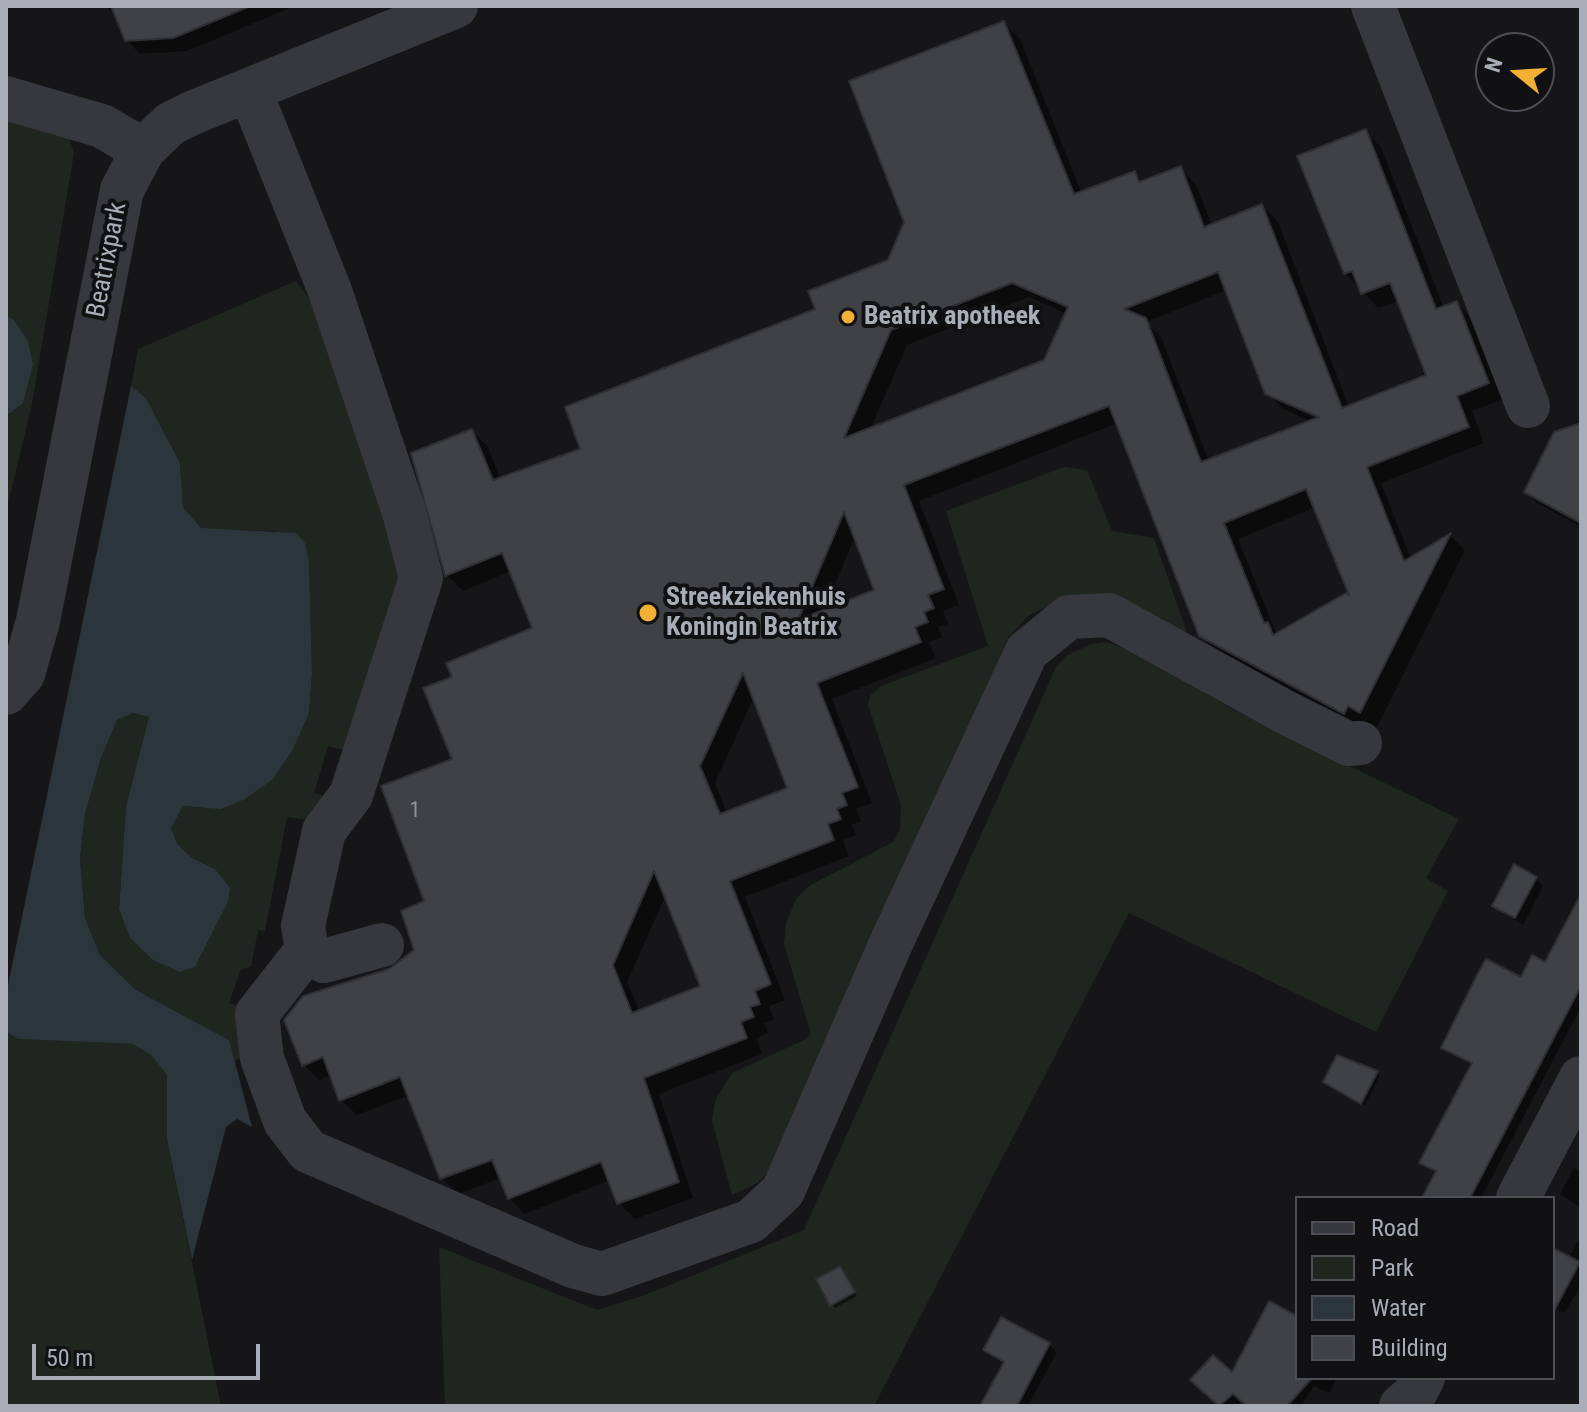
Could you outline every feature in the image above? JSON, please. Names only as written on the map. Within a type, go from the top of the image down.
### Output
[{"type":"street","points":[[1373,6],[1528,406]]},
{"type":"street","name":"Beatrixpark","points":[[6,693],[23,674],[38,621],[122,190],[143,150],[170,124],[446,8]]},
{"type":"street","points":[[250,91],[280,162],[281,215],[290,243],[297,260],[330,291],[404,512],[421,578],[351,795],[324,831],[303,926],[307,950],[257,1014],[262,1058],[285,1121],[308,1151],[573,1266],[602,1274],[751,1221],[783,1191],[892,941],[1027,651],[1069,617],[1109,615],[1285,712],[1349,744],[1360,743]]},
{"type":"street","points":[[6,98],[102,126],[143,150]]},
{"type":"street","points":[[307,950],[324,961],[382,945]]},
{"type":"street","points":[[1519,1196],[1581,1078]]},
{"type":"street","points":[[1401,1406],[1414,1395],[1422,1380]]},
{"type":"green space","points":[[6,106],[64,123],[74,153],[32,404],[6,512],[6,416],[10,415],[13,319],[6,316]]},
{"type":"green space","points":[[296,281],[317,309],[405,581],[351,752],[328,746],[314,793],[336,800],[310,820],[287,817],[265,931],[258,930],[251,967],[241,969],[229,1003],[250,1012],[251,1055],[233,1061],[229,1040],[136,990],[100,955],[85,918],[80,858],[85,814],[101,758],[117,720],[133,713],[149,717],[126,806],[119,909],[180,972],[195,967],[228,902],[215,869],[192,858],[177,843],[171,828],[175,818],[183,806],[202,808],[309,714],[312,674],[309,563],[275,531],[201,529],[183,507],[180,463],[146,398],[131,386],[138,349]]},
{"type":"green space","points":[[1064,467],[1087,470],[1112,531],[1154,538],[1193,650],[1054,603],[1028,616],[1009,637],[771,1168],[758,1183],[732,1195],[712,1121],[715,1101],[732,1073],[811,1034],[784,944],[786,923],[796,899],[809,886],[893,842],[900,830],[901,805],[868,705],[870,696],[881,686],[988,646],[946,511]]},
{"type":"green space","points":[[1106,642],[1137,653],[1234,710],[1459,819],[1426,878],[1448,891],[1376,1032],[1129,913],[874,1406],[445,1406],[439,1247],[597,1310],[645,1295],[804,1230],[1056,667],[1066,656],[1091,644]]},
{"type":"green space","points":[[6,1032],[18,1039],[133,1044],[151,1055],[167,1075],[167,1139],[221,1406],[6,1406]]},
{"type":"water","points":[[6,316],[13,319],[28,341],[33,364],[23,403],[6,416]]},
{"type":"water","points":[[131,386],[146,398],[180,463],[183,507],[201,528],[296,533],[305,543],[309,563],[312,674],[309,713],[292,751],[273,779],[245,799],[221,809],[183,806],[171,828],[177,843],[192,858],[215,869],[230,888],[228,902],[195,967],[180,972],[153,960],[130,938],[119,909],[126,806],[149,717],[133,713],[117,720],[101,758],[85,814],[80,858],[85,918],[100,955],[136,990],[229,1040],[252,1127],[237,1119],[226,1127],[192,1260],[167,1139],[167,1075],[151,1055],[133,1044],[18,1039],[6,1032],[6,995]]},
{"type":"building","points":[[111,6],[248,7],[173,38],[125,41]]},
{"type":"building","name":"Streekziekenhuis Koningin Beatrix","points":[[1004,21],[1074,194],[1135,171],[1139,182],[1181,166],[1204,227],[1262,204],[1342,408],[1426,375],[1390,283],[1361,294],[1352,271],[1344,274],[1297,156],[1366,129],[1436,309],[1457,301],[1489,383],[1457,396],[1469,427],[1367,467],[1404,561],[1451,533],[1360,713],[1348,706],[1344,714],[1199,636],[1109,406],[904,485],[944,589],[928,595],[934,608],[924,612],[928,622],[915,627],[921,642],[817,683],[858,787],[842,793],[847,805],[837,809],[841,819],[828,824],[834,840],[730,881],[771,984],[755,991],[760,1004],[750,1007],[754,1017],[741,1022],[747,1038],[644,1078],[679,1182],[617,1204],[601,1162],[508,1199],[492,1160],[440,1179],[400,1077],[339,1101],[323,1057],[302,1066],[284,1020],[303,996],[389,969],[414,950],[401,911],[424,901],[381,786],[452,759],[423,688],[452,677],[446,663],[532,628],[502,553],[445,576],[411,453],[472,429],[493,480],[580,449],[565,407],[815,309],[808,291],[888,260],[904,222],[849,81]],"holes":[[[1218,272],[1265,394],[1319,417],[1201,462],[1146,318],[1124,309]],[[1012,283],[1068,307],[1044,360],[844,438],[891,330]],[[1306,489],[1349,595],[1346,593],[1273,635],[1268,622],[1264,623],[1224,523]],[[844,512],[874,590],[798,620]],[[743,673],[787,788],[720,814],[700,766]],[[654,871],[700,986],[632,1013],[613,965]]]},
{"type":"building","points":[[1581,423],[1581,523],[1524,492],[1554,432]]},
{"type":"building","points":[[1514,864],[1537,877],[1515,918],[1492,906]]},
{"type":"building","points":[[1581,894],[1581,986],[1471,1196],[1423,1196],[1436,1171],[1419,1163],[1472,1063],[1441,1048],[1477,975],[1486,959],[1521,977],[1532,955],[1545,962]]},
{"type":"building","points":[[1337,1055],[1378,1071],[1361,1104],[1323,1082]]},
{"type":"building","points":[[1555,1249],[1580,1262],[1555,1309]]},
{"type":"building","points":[[840,1266],[855,1292],[830,1306],[816,1279]]},
{"type":"building","points":[[1269,1301],[1295,1315],[1295,1380],[1310,1380],[1287,1406],[1247,1406],[1233,1394],[1219,1406],[1190,1380],[1213,1355],[1232,1372]]},
{"type":"building","points":[[1001,1317],[1050,1343],[1017,1406],[980,1406],[1004,1362],[983,1350]]},
{"type":"place","name":"Beatrix apotheek","points":[[848,317]]},
{"type":"place","name":"Streekziekenhuis Koningin Beatrix","points":[[648,613]]}]
